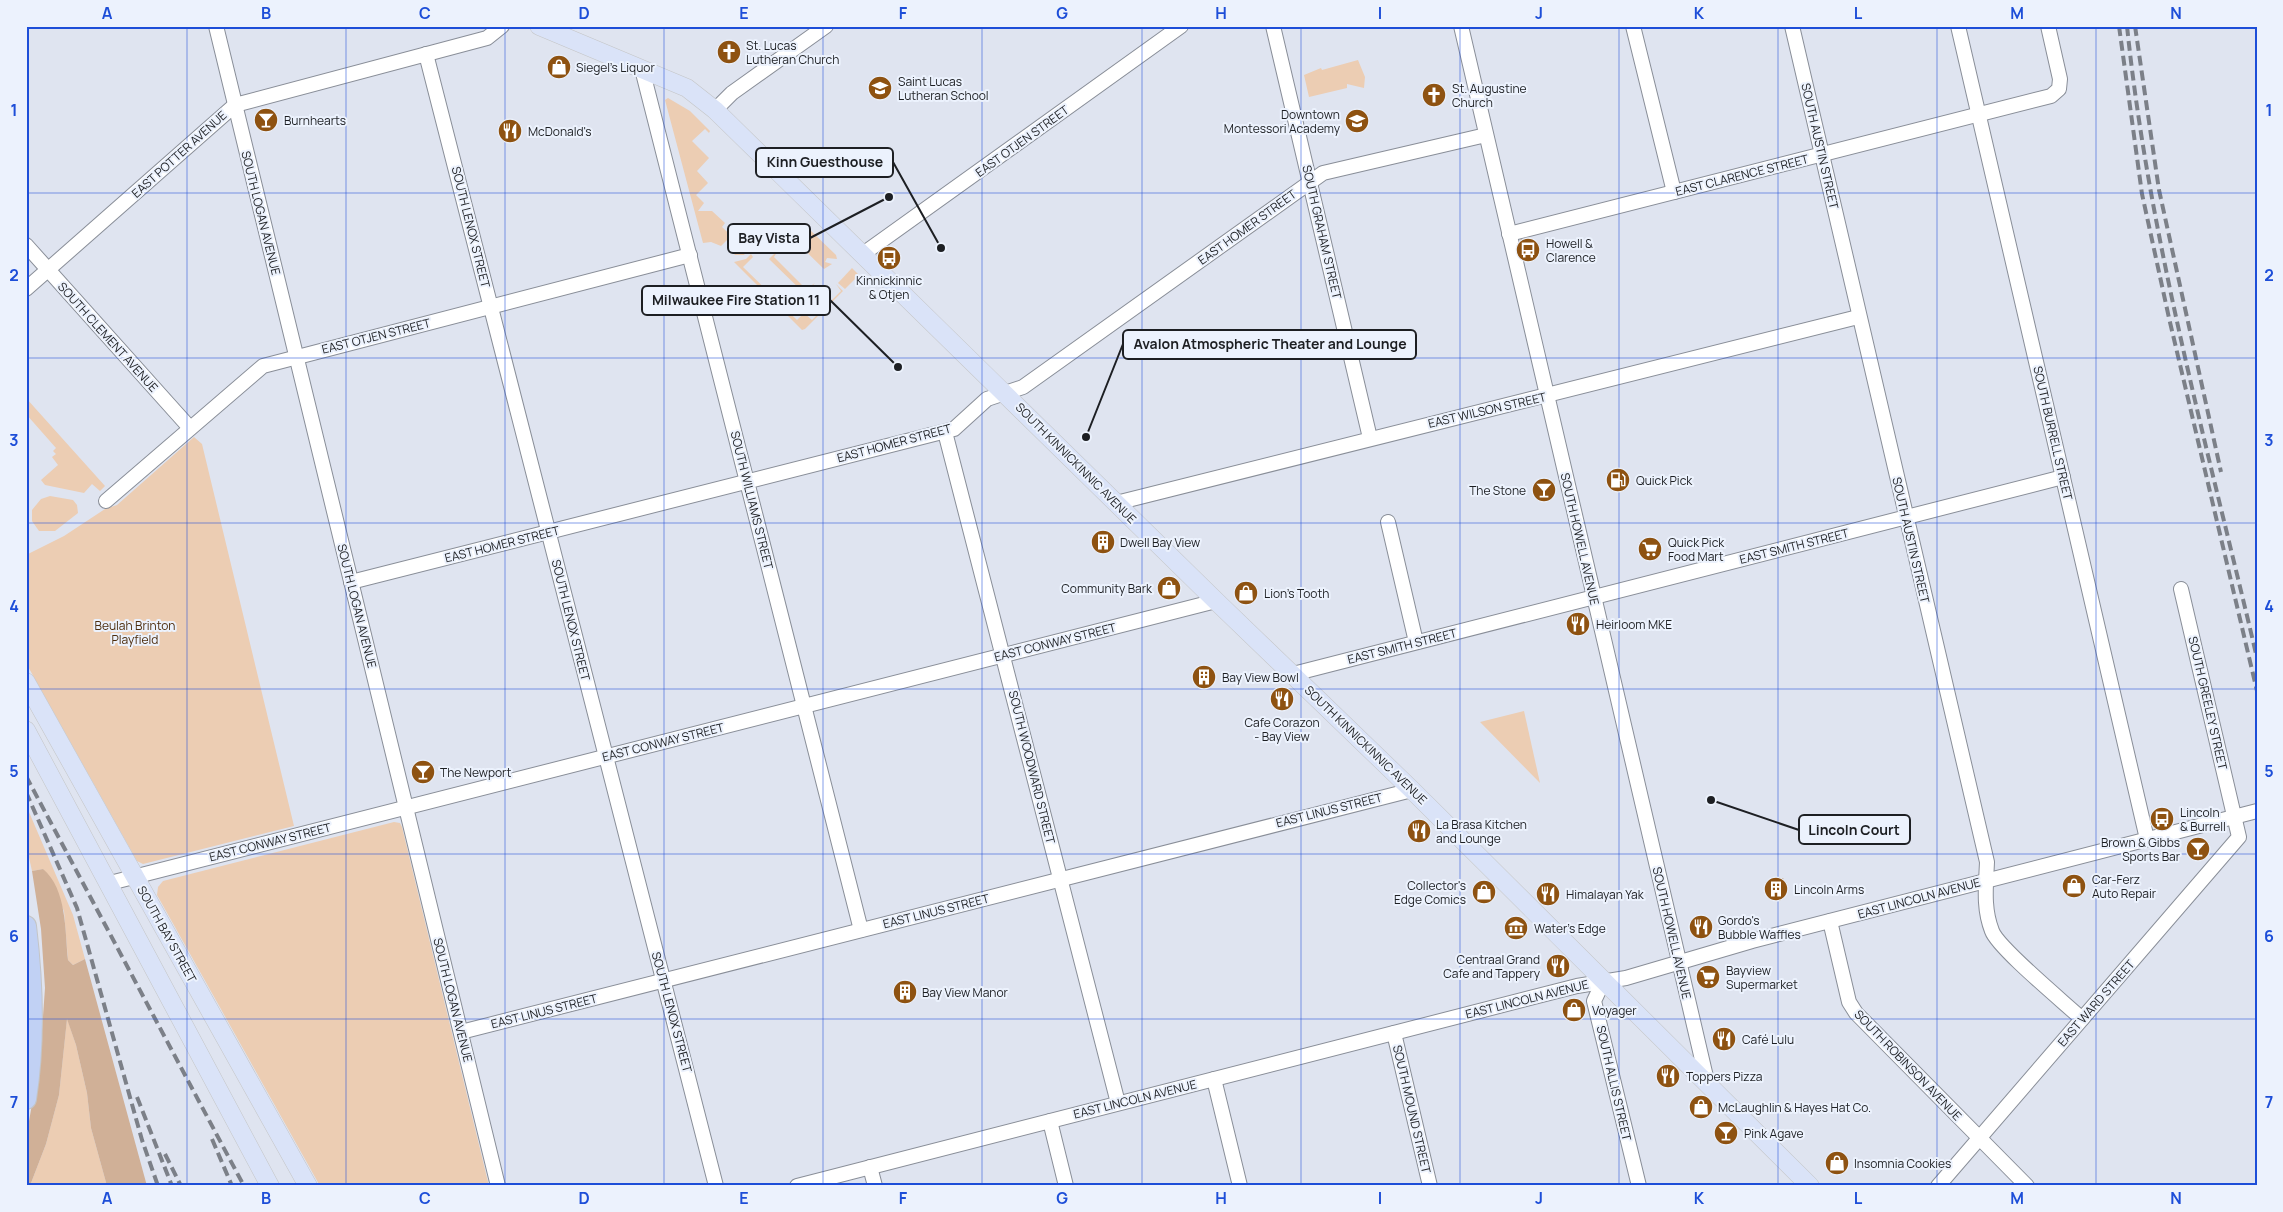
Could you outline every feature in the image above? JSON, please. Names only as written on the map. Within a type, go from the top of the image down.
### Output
[{"type":"highway","points":[[26,926],[32,1007],[30,1069],[26,1099]]},
{"type":"main road","name":"SOUTH KINNICKINNIC AVENUE","points":[[539,26],[687,88],[715,110],[1216,601],[1412,790],[1604,982],[1707,1081],[1810,1186]]},
{"type":"main road","name":"SOUTH BAY STREET","points":[[26,682],[308,1186]]},
{"type":"main road","name":"SOUTH BAY STREET","points":[[26,730],[110,883],[270,1186]]},
{"type":"main road","points":[[67,804],[88,793]]},
{"type":"street","name":"SOUTH LOGAN AVENUE","points":[[216,26],[498,1186]]},
{"type":"street","name":"EAST POTTER AVENUE","points":[[26,289],[235,105],[487,38],[502,26]]},
{"type":"street","points":[[715,110],[732,93],[826,26]]},
{"type":"street","name":"EAST OTJEN STREET","points":[[862,254],[1181,26]]},
{"type":"street","name":"SOUTH GRAHAM STREET","points":[[1273,26],[1370,438]]},
{"type":"street","name":"SOUTH HOWELL AVENUE","points":[[1461,26],[1707,1081]]},
{"type":"street","points":[[1633,26],[1674,192]]},
{"type":"street","name":"SOUTH AUSTIN STREET","points":[[1792,26],[1858,317],[1987,862],[1984,897],[1994,935],[2003,946],[2082,1019]]},
{"type":"street","name":"SOUTH BURRELL STREET","points":[[1958,26],[2147,839]]},
{"type":"street","name":"EAST CLARENCE STREET","points":[[1509,234],[2051,96],[2059,89],[2060,79],[2048,26]]},
{"type":"street","name":"SOUTH LENOX STREET","points":[[426,54],[716,1186]]},
{"type":"street","name":"SOUTH WILLIAMS STREET","points":[[642,69],[861,930]]},
{"type":"street","name":"EAST HOMER STREET","points":[[351,582],[954,429],[987,399],[1023,387],[1323,173],[1486,135]]},
{"type":"street","name":"SOUTH CLEMENT AVENUE","points":[[26,245],[190,428]]},
{"type":"street","name":"EAST OTJEN STREET","points":[[106,501],[263,366],[690,255]]},
{"type":"street","name":"EAST WILSON STREET","points":[[1116,503],[1858,317]]},
{"type":"street","name":"SOUTH WOODWARD STREET","points":[[945,432],[1118,1103]]},
{"type":"street","name":"EAST SMITH STREET","points":[[1293,674],[2063,477]]},
{"type":"street","points":[[1388,522],[1416,642]]},
{"type":"street","name":"SOUTH GREELEY STREET","points":[[2181,589],[2235,816]]},
{"type":"street","name":"EAST CONWAY STREET","points":[[110,883],[1216,601]]},
{"type":"street","name":"EAST LINUS STREET","points":[[461,1032],[1412,790]]},
{"type":"street","name":"EAST LINCOLN AVENUE","points":[[797,1186],[1577,986],[1604,982],[1830,921],[2257,811]]},
{"type":"street","name":"EAST WARD STREET","points":[[1938,1186],[2239,837],[2235,816]]},
{"type":"street","name":"SOUTH ROBINSON AVENUE","points":[[1830,921],[1849,1002],[1856,1013],[2027,1186]]},
{"type":"street","name":"SOUTH ALLIS STREET","points":[[1604,982],[1594,1001],[1638,1186]]},
{"type":"street","name":"SOUTH MOUND STREET","points":[[1394,1033],[1430,1186]]},
{"type":"street","points":[[1214,1079],[1240,1186]]},
{"type":"street","points":[[1050,1121],[1066,1186]]},
{"type":"street","points":[[870,1167],[874,1186]]},
{"type":"green space","points":[[1358,60],[1365,77],[1364,88],[1347,84],[1347,88],[1309,97],[1304,75],[1321,68],[1322,70]]},
{"type":"green space","points":[[668,98],[690,111],[710,131],[709,133],[705,129],[692,141],[709,158],[697,171],[708,183],[696,195],[704,203],[698,211],[712,211],[725,223],[722,227],[747,251],[744,255],[734,255],[739,250],[728,239],[721,246],[711,242],[703,243],[665,100]]},
{"type":"green space","points":[[792,227],[803,232],[809,229],[836,255],[837,259],[827,258],[825,262],[832,264],[824,269],[787,233]]},
{"type":"green space","points":[[779,249],[774,257],[806,289],[815,283],[805,294],[769,259]]},
{"type":"green space","points":[[751,254],[753,257],[743,267],[797,320],[804,313],[812,320],[841,291],[836,284],[843,291],[802,330],[734,262],[746,259]]},
{"type":"green space","points":[[852,268],[859,275],[845,289],[838,283]]},
{"type":"green space","points":[[26,398],[105,486],[100,491],[92,484],[84,493],[45,485],[41,480],[58,465],[52,457],[56,454],[53,451],[56,448],[26,414]]},
{"type":"green space","name":"Beulah Brinton Playfield","points":[[194,437],[202,444],[294,826],[143,864],[137,861],[26,663],[26,555],[64,536],[105,509],[117,505]]},
{"type":"green space","points":[[50,496],[73,500],[77,505],[78,513],[55,531],[39,531],[32,521],[32,510],[41,499]]},
{"type":"green space","points":[[1524,711],[1540,783],[1480,722]]},
{"type":"green space","points":[[26,805],[73,915],[85,959],[73,965],[68,960],[64,911],[43,869],[32,871],[26,844]]},
{"type":"green space","points":[[394,822],[400,823],[402,827],[489,1186],[320,1186],[157,895],[158,887],[163,881]]},
{"type":"green space","points":[[67,1018],[76,1045],[87,1093],[91,1128],[107,1186],[26,1186],[31,1183],[46,1144],[59,1095]]},
{"type":"shaded area","points":[[43,869],[51,877],[61,899],[68,960],[73,965],[85,959],[147,1186],[107,1186],[91,1128],[87,1093],[76,1045],[67,1019],[59,1095],[46,1144],[31,1183],[26,1184],[26,1138],[40,1059],[45,988],[41,929],[32,871]]},
{"type":"railway","points":[[2119,26],[2142,194],[2169,318],[2257,691]]},
{"type":"railway","points":[[2127,26],[2137,106],[2165,264],[2200,422],[2257,658]]},
{"type":"railway","points":[[2135,26],[2159,190],[2221,472]]},
{"type":"railway","points":[[26,776],[244,1186]]},
{"type":"railway","points":[[26,792],[77,908],[142,1140],[158,1186]]},
{"type":"railway","points":[[137,1097],[172,1186]]},
{"type":"railway","points":[[212,1139],[232,1186]]},
{"type":"railway","points":[[165,1154],[181,1186]]},
{"type":"place","name":"St. Lucas Lutheran Church","points":[[729,52]]},
{"type":"place","name":"Siegel's Liquor","points":[[559,67]]},
{"type":"place","name":"Saint Lucas Lutheran School","points":[[880,88]]},
{"type":"place","name":"St. Augustine Church","points":[[1434,95]]},
{"type":"place","name":"Burnhearts","points":[[266,120]]},
{"type":"place","name":"Downtown Montessori Academy","points":[[1357,121]]},
{"type":"place","name":"McDonald's","points":[[510,131]]},
{"type":"place","name":"Bay Vista","points":[[889,197]]},
{"type":"place","name":"Kinn Guesthouse","points":[[941,248]]},
{"type":"place","name":"Howell & Clarence","points":[[1528,250]]},
{"type":"place","name":"Kinnickinnic & Otjen","points":[[889,258]]},
{"type":"place","name":"Milwaukee Fire Station 11","points":[[898,367]]},
{"type":"place","name":"Avalon Atmospheric Theater and Lounge","points":[[1086,437]]},
{"type":"place","name":"Quick Pick","points":[[1618,480]]},
{"type":"place","name":"The Stone","points":[[1544,490]]},
{"type":"place","name":"Dwell Bay View","points":[[1103,542]]},
{"type":"place","name":"Quick Pick Food Mart","points":[[1650,549]]},
{"type":"place","name":"Community Bark","points":[[1169,588]]},
{"type":"place","name":"Lion's Tooth","points":[[1246,593]]},
{"type":"place","name":"Heirloom MKE","points":[[1578,624]]},
{"type":"place","name":"Bay View Bowl","points":[[1204,677]]},
{"type":"place","name":"Cafe Corazon - Bay View","points":[[1282,699]]},
{"type":"place","name":"The Newport","points":[[423,772]]},
{"type":"place","name":"Lincoln Court","points":[[1711,800]]},
{"type":"place","name":"Lincoln & Burrell","points":[[2162,819]]},
{"type":"place","name":"La Brasa Kitchen and Lounge","points":[[1419,831]]},
{"type":"place","name":"Brown & Gibbs Sports Bar","points":[[2198,849]]},
{"type":"place","name":"Car-Ferz Auto Repair","points":[[2074,886]]},
{"type":"place","name":"Lincoln Arms","points":[[1776,889]]},
{"type":"place","name":"Collector's Edge Comics","points":[[1484,892]]},
{"type":"place","name":"Himalayan Yak","points":[[1548,894]]},
{"type":"place","name":"Gordo's Bubble Waffles","points":[[1701,927]]},
{"type":"place","name":"Water's Edge","points":[[1516,928]]},
{"type":"place","name":"Centraal Grand Cafe and Tappery","points":[[1558,966]]},
{"type":"place","name":"Bayview Supermarket","points":[[1708,977]]},
{"type":"place","name":"Bay View Manor","points":[[905,992]]},
{"type":"place","name":"Voyager","points":[[1574,1010]]},
{"type":"place","name":"Café Lulu","points":[[1724,1039]]},
{"type":"place","name":"Toppers Pizza","points":[[1668,1076]]},
{"type":"place","name":"McLaughlin & Hayes Hat Co.","points":[[1701,1107]]},
{"type":"place","name":"Pink Agave","points":[[1726,1133]]},
{"type":"place","name":"Insomnia Cookies","points":[[1837,1163]]}]
